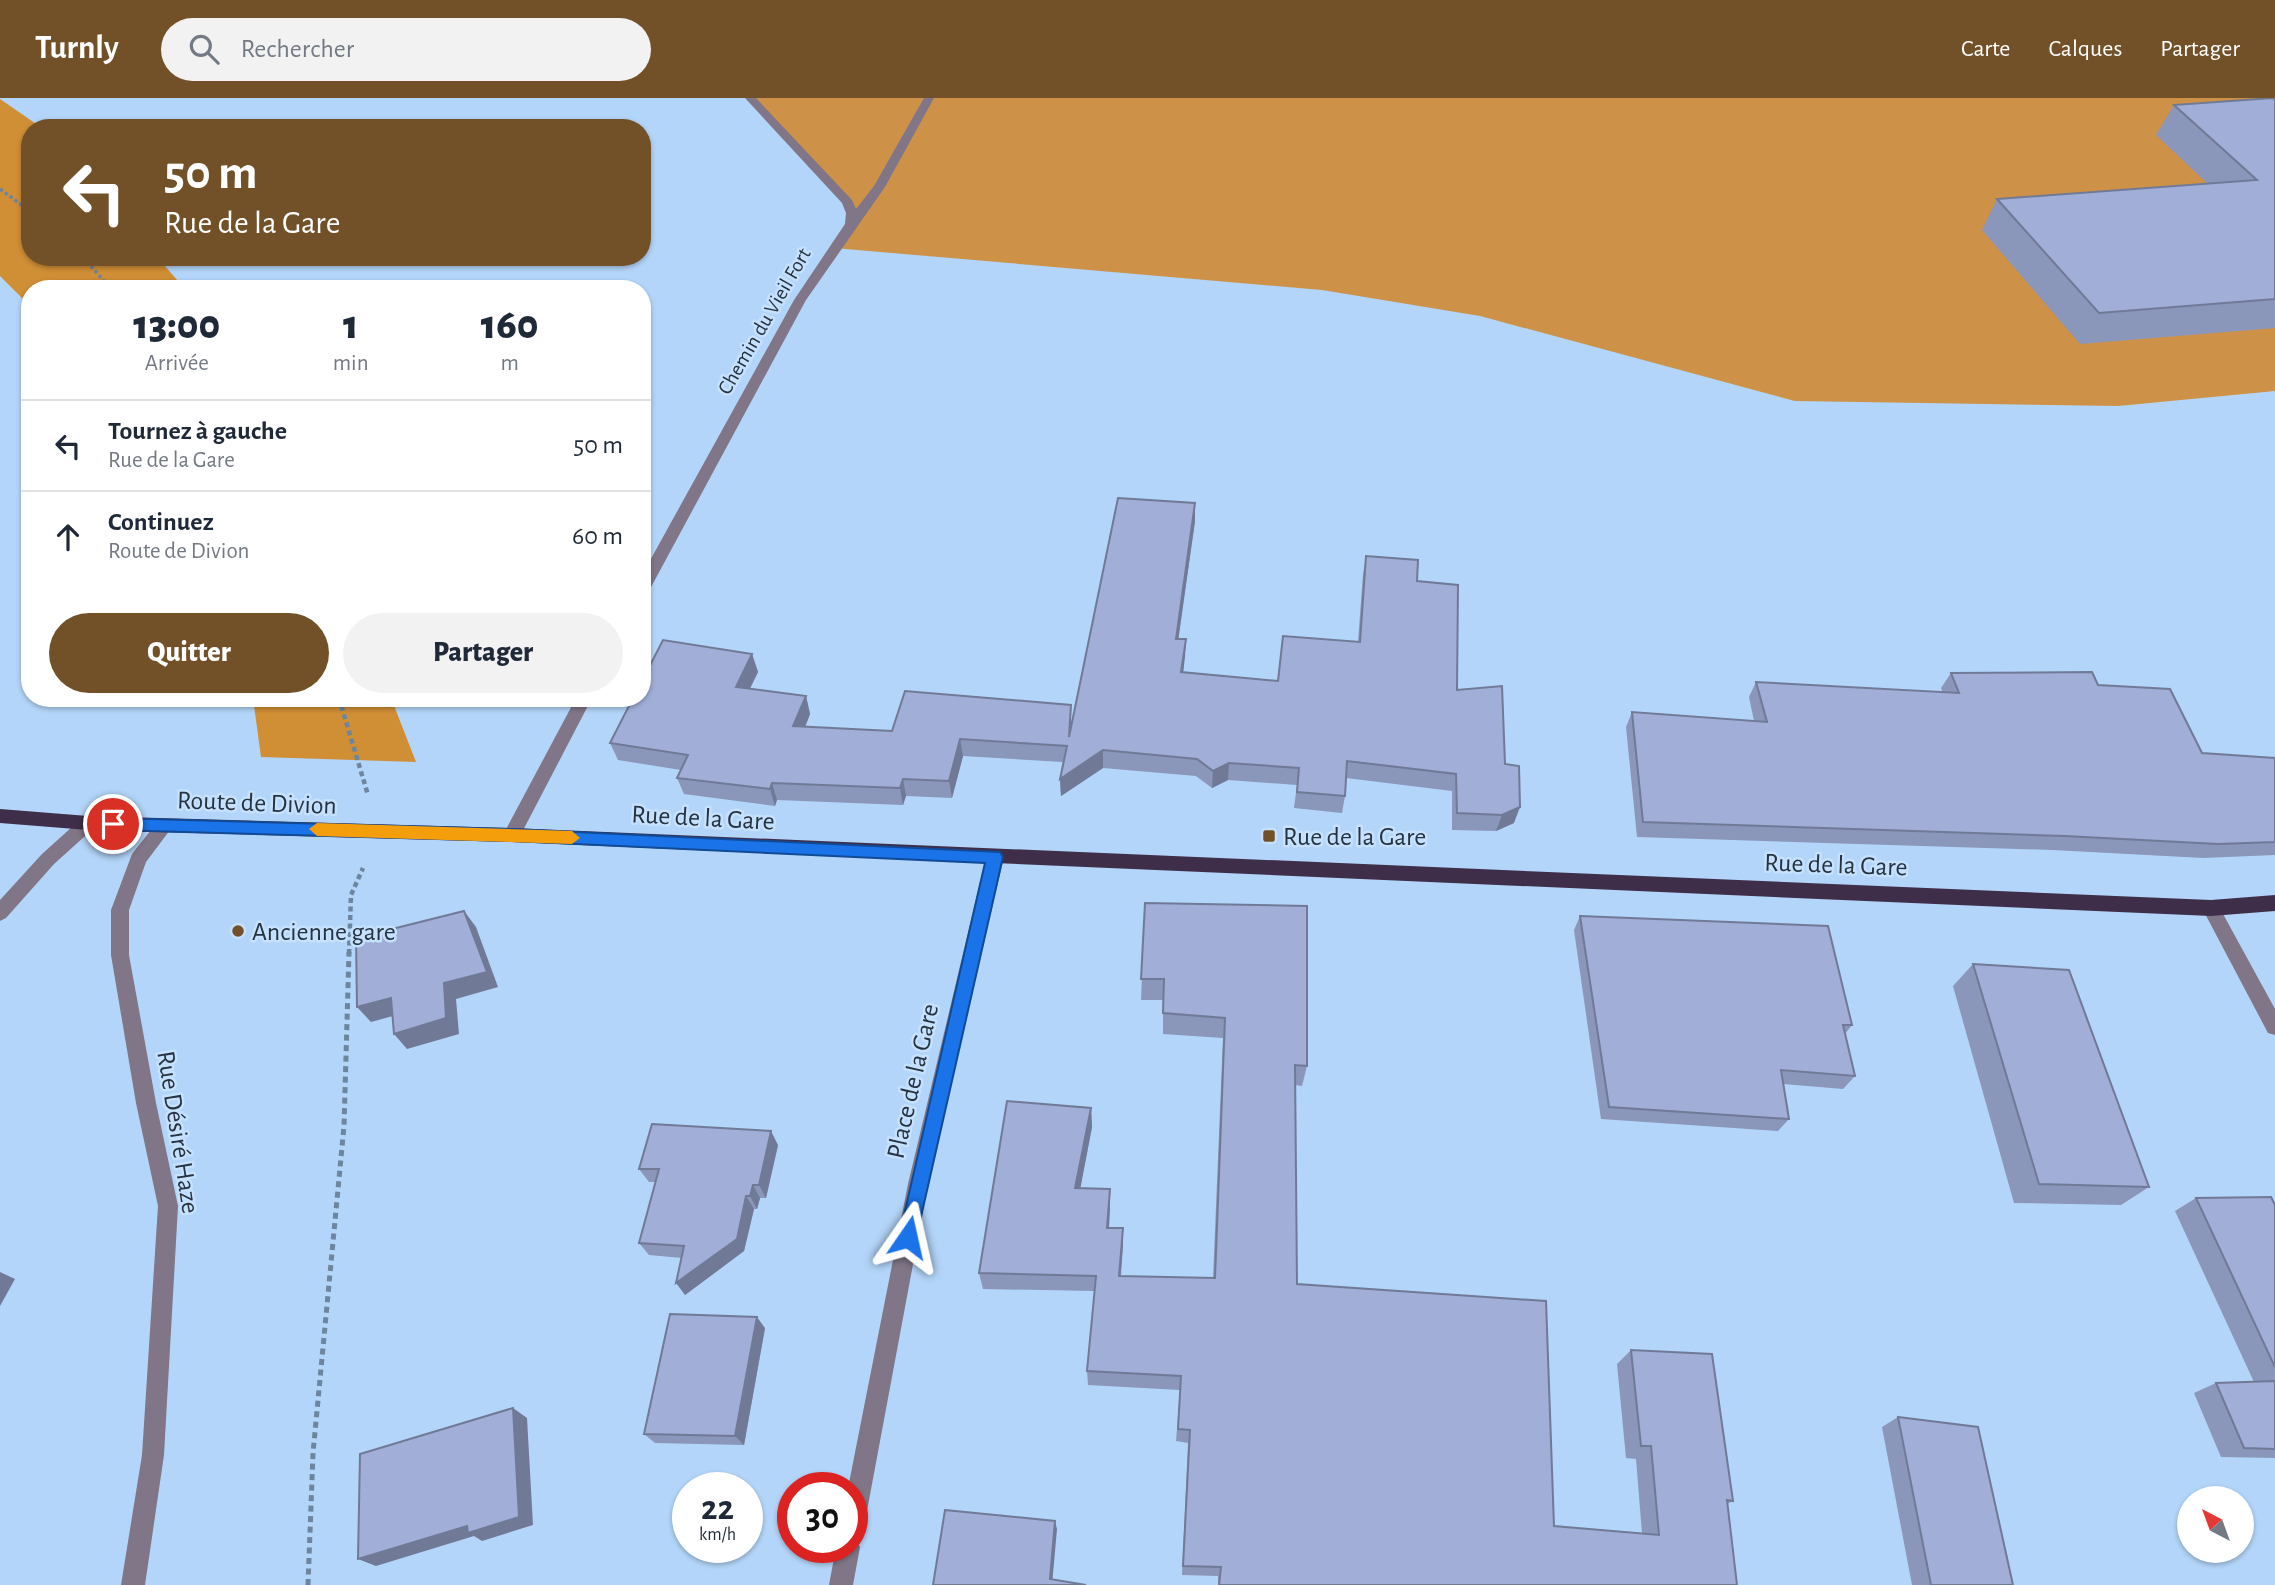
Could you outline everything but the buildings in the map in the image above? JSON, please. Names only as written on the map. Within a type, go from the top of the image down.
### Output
[{"type":"main road","name":"Route de Divion","points":[[0,816],[164,826],[512,835]]},
{"type":"main road","name":"Rue de la Gare","points":[[512,835],[2211,908],[2275,903]]},
{"type":"street","points":[[750,98],[848,202],[852,213],[851,223]]},
{"type":"street","name":"Chemin du Vieil Fort","points":[[651,573],[800,300],[851,223],[879,187],[929,98]]},
{"type":"street","points":[[512,835],[579,707]]},
{"type":"street","points":[[0,913],[48,859],[88,823]]},
{"type":"street","name":"Rue Désiré Haze","points":[[133,1585],[153,1455],[168,1206],[146,1103],[120,955],[120,910],[138,859],[164,826]]},
{"type":"street","name":"Place de la Gare","points":[[863,1472],[918,1184],[995,857]]},
{"type":"street","points":[[2211,908],[2275,1027]]},
{"type":"street","points":[[841,1585],[845,1563]]},
{"type":"path","points":[[0,189],[21,204]]},
{"type":"path","points":[[91,266],[103,280]]},
{"type":"path","points":[[308,1585],[313,1453],[344,1126],[351,895],[379,832],[342,707]]},
{"type":"shaded area","points":[[750,98],[2275,98],[2275,391],[2118,406],[1795,401],[1480,316],[1322,290],[834,248],[852,213]]},
{"type":"shaded area","points":[[0,99],[29,119],[21,119],[21,266],[165,266],[177,280],[21,280],[21,297],[0,276]]},
{"type":"shaded area","points":[[254,707],[395,707],[416,762],[261,757]]},
{"type":"slow traffic","points":[[317,829],[572,838]]},
{"type":"place","name":"Rue de la Gare","points":[[1269,836]]},
{"type":"place","name":"Ancienne gare","points":[[238,931]]},
{"type":"route","points":[[113,824],[512,835],[995,857],[908,1237]]}]
